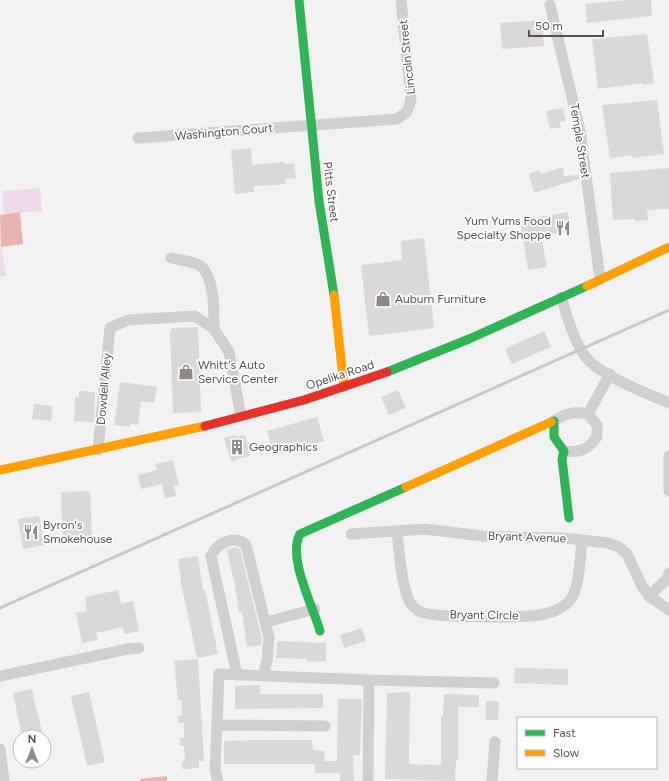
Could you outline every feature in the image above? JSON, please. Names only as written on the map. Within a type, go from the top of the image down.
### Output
[{"type":"street","name":"Pitts Street","points":[[299,0],[319,201],[333,283],[344,387]]},
{"type":"street","name":"Lincoln Street","points":[[311,125],[397,118],[407,112],[411,100],[411,93],[401,0]]},
{"type":"street","name":"Temple Street","points":[[550,5],[580,131],[600,280]]},
{"type":"street","name":"Washington Court","points":[[138,138],[311,125]]},
{"type":"street","name":"Opelika Road","points":[[0,470],[98,450],[275,408],[344,387],[404,366],[600,280],[669,247]]},
{"type":"street","points":[[171,258],[199,265],[209,278],[213,300],[214,329],[229,352],[241,416]]},
{"type":"street","points":[[561,297],[580,348],[593,364],[633,388],[669,403]]},
{"type":"street","name":"Dowdell Alley","points":[[98,450],[110,328],[128,320],[195,316],[214,329]]},
{"type":"street","points":[[588,414],[610,374]]},
{"type":"street","points":[[320,631],[315,609],[298,563],[296,544],[301,533],[554,421],[562,415],[575,412],[588,414],[597,425],[597,437],[589,447],[582,451],[564,451]]},
{"type":"street","points":[[554,421],[554,437],[564,451],[562,459],[569,518]]},
{"type":"street","points":[[669,456],[669,491]]},
{"type":"street","name":"Bryant Avenue","points":[[351,534],[426,529],[482,536],[582,540],[608,543],[627,554],[642,586],[649,596],[669,610]]},
{"type":"street","name":"Bryant Circle","points":[[397,531],[400,559],[407,594],[411,604],[421,612],[434,614],[504,617],[532,615],[550,612],[561,608],[571,599],[576,588],[582,540]]},
{"type":"street","points":[[237,675],[211,556],[217,546],[229,541],[241,540],[246,545],[266,622],[268,645],[267,661],[263,675]]},
{"type":"street","points":[[649,596],[668,578],[669,573]]},
{"type":"street","points":[[266,622],[315,609]]},
{"type":"street","points":[[0,676],[139,648]]},
{"type":"street","points":[[218,781],[215,770],[219,674],[494,683]]},
{"type":"street","points":[[368,781],[369,680]]},
{"type":"street","points":[[216,725],[325,726]]},
{"type":"street","points":[[492,781],[495,742]]},
{"type":"street","points":[[0,750],[4,781]]},
{"type":"shaded area","points":[[40,188],[42,211],[4,214],[2,191]]},
{"type":"shaded area","points":[[20,212],[23,244],[1,247],[0,215]]},
{"type":"shaded area","points":[[0,239],[6,276],[0,277]]},
{"type":"shaded area","points":[[167,776],[167,781],[141,781],[140,779]]},
{"type":"building","points":[[628,0],[651,0],[652,16],[587,23],[585,4]]},
{"type":"building","points":[[542,20],[544,46],[502,49],[500,23]]},
{"type":"building","points":[[647,34],[654,83],[598,89],[592,39]]},
{"type":"building","points":[[657,100],[664,154],[632,158],[632,155],[610,158],[602,105]]},
{"type":"building","points":[[563,108],[566,121],[560,122],[561,127],[550,129],[546,111]]},
{"type":"building","points":[[251,148],[252,165],[284,162],[284,164],[294,163],[296,178],[285,179],[286,184],[254,186],[254,192],[235,194],[231,150]]},
{"type":"building","points":[[563,167],[564,176],[579,175],[579,179],[534,193],[529,174],[539,170],[541,174]]},
{"type":"building","points":[[669,168],[669,209],[647,210],[648,220],[613,220],[610,173]]},
{"type":"building","points":[[568,212],[571,231],[541,236],[547,267],[528,270],[520,220]]},
{"type":"building","points":[[424,238],[434,328],[369,336],[361,265],[402,260],[401,241]]},
{"type":"building","name":"Whitt's Auto Service Center","points":[[198,327],[201,412],[173,413],[170,332],[172,328]]},
{"type":"building","points":[[544,331],[551,347],[512,364],[505,349]]},
{"type":"building","points":[[120,382],[157,387],[154,403],[141,401],[138,425],[130,424],[130,427],[114,425]]},
{"type":"building","points":[[398,390],[406,408],[389,415],[381,397]]},
{"type":"building","points":[[79,391],[95,392],[94,422],[74,421],[75,397],[79,397]]},
{"type":"building","points":[[34,404],[53,406],[51,421],[32,419]]},
{"type":"building","points":[[317,417],[324,441],[274,455],[267,431]]},
{"type":"building","name":"Geographics","points":[[235,435],[236,437],[245,435],[250,456],[231,461],[224,438]]},
{"type":"building","points":[[173,460],[179,485],[174,486],[176,496],[165,498],[162,484],[141,489],[138,475],[157,470],[155,464]]},
{"type":"building","points":[[90,491],[92,541],[63,542],[61,492]]},
{"type":"building","name":"Byron's Smokehouse","points":[[39,516],[44,545],[23,549],[18,519]]},
{"type":"building","points":[[236,547],[240,549],[262,639],[261,645],[247,647],[242,612],[239,613],[234,578],[227,550]]},
{"type":"building","points":[[198,556],[203,590],[205,590],[218,654],[197,658],[182,588],[178,559]]},
{"type":"building","points":[[118,590],[121,604],[133,601],[139,631],[124,634],[123,627],[96,633],[98,640],[82,643],[76,613],[87,611],[85,597]]},
{"type":"building","points":[[362,628],[366,641],[344,648],[340,635]]},
{"type":"building","points":[[277,641],[326,643],[326,661],[307,662],[307,659],[276,658]]},
{"type":"building","points":[[198,659],[204,761],[199,761],[199,768],[182,769],[182,761],[185,761],[184,746],[180,746],[180,738],[184,738],[184,723],[179,723],[178,716],[182,715],[182,700],[178,700],[174,661]]},
{"type":"building","points":[[515,668],[568,669],[568,685],[514,683]]},
{"type":"building","points":[[260,685],[260,694],[323,694],[323,708],[235,709],[235,686]]},
{"type":"building","points":[[32,689],[41,729],[20,729],[13,693]]},
{"type":"building","points":[[89,692],[105,762],[87,766],[71,696]]},
{"type":"building","points":[[410,692],[409,764],[441,765],[441,716],[443,716],[444,694],[479,695],[479,707],[458,707],[458,760],[456,760],[455,781],[385,779],[387,693]]},
{"type":"building","points":[[338,699],[362,699],[360,755],[353,755],[354,781],[340,781],[340,773],[315,773],[315,764],[224,764],[224,741],[254,740],[312,740],[313,750],[324,751],[325,761],[337,761]]},
{"type":"building","points":[[486,701],[499,701],[498,720],[486,720]]},
{"type":"railway","points":[[0,608],[669,310]]},
{"type":"traffic: fast","points":[[299,0],[319,201],[334,295]]},
{"type":"traffic: fast","points":[[387,372],[469,339],[587,286]]},
{"type":"traffic: fast","points":[[551,422],[554,421],[554,437],[564,451],[562,459],[569,518]]},
{"type":"traffic: fast","points":[[320,631],[302,582],[299,568],[297,544],[300,534],[406,487]]},
{"type":"traffic: slow","points":[[587,286],[669,247]]},
{"type":"traffic: slow","points":[[334,295],[344,387]]},
{"type":"traffic: slow","points":[[406,487],[551,422]]},
{"type":"traffic: slow","points":[[0,470],[205,426]]},
{"type":"traffic: jam","points":[[205,426],[304,400],[387,372]]},
{"type":"place","name":"Yum Yums Food Specialty Shoppe","points":[[563,228]]},
{"type":"place","name":"Auburn Furniture","points":[[383,299]]},
{"type":"place","name":"Whitt's Auto Service Center","points":[[186,372]]},
{"type":"place","name":"Geographics","points":[[237,447]]},
{"type":"place","name":"Byron's Smokehouse","points":[[31,532]]}]
